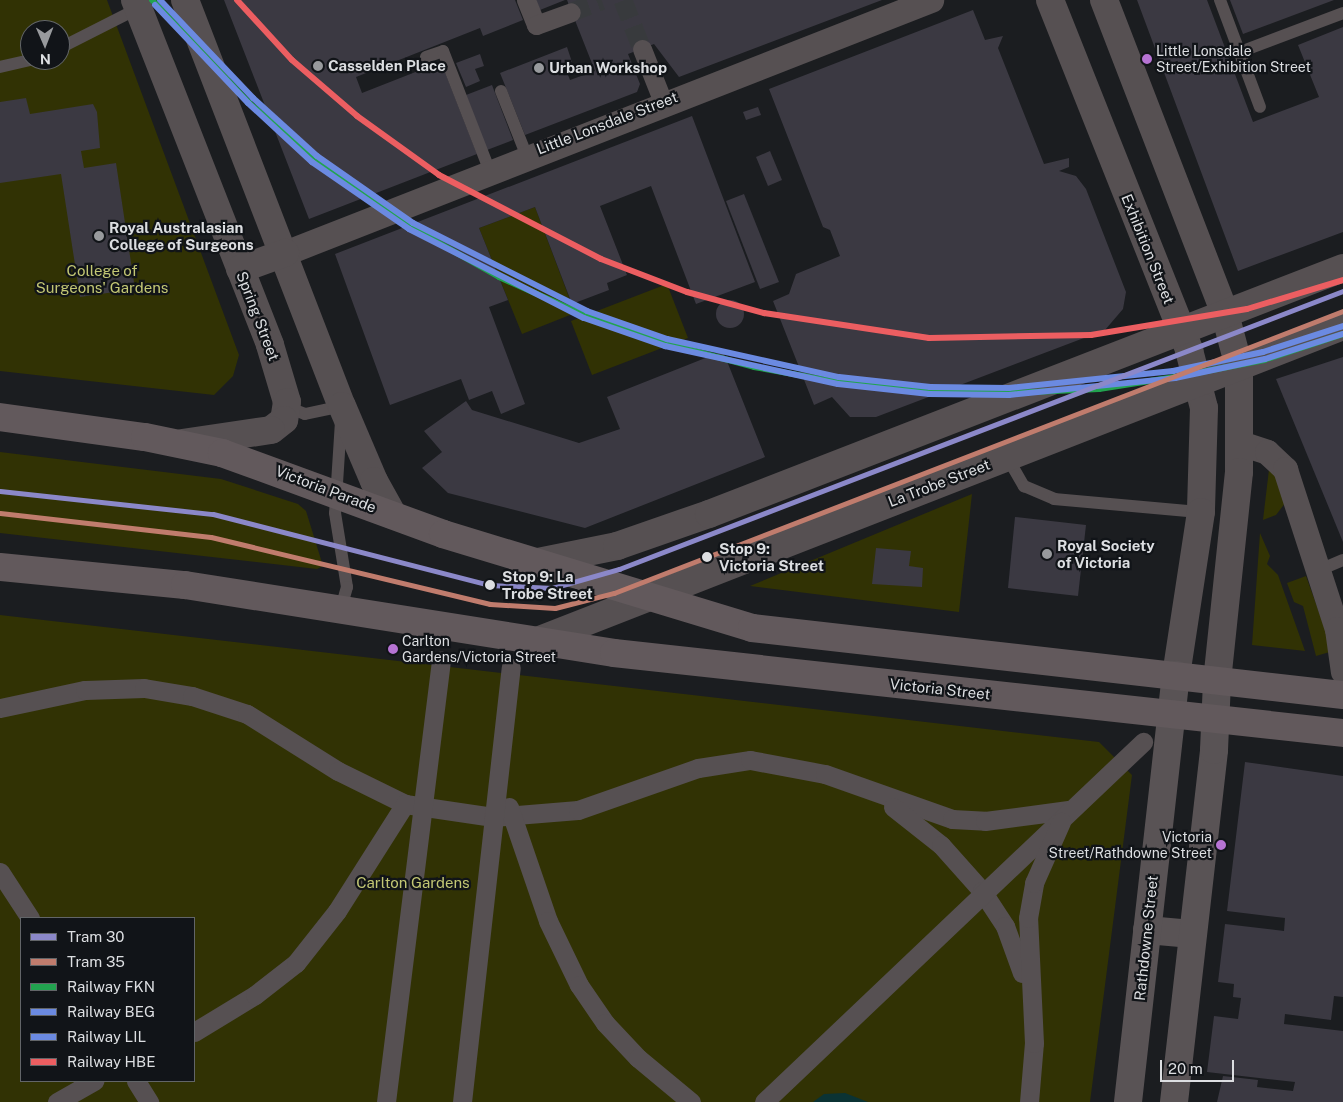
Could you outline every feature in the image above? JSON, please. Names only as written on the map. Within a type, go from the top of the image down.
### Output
[{"type":"main road","name":"Victoria Parade","points":[[0,417],[180,443],[337,493],[393,515],[533,563],[644,597]]},
{"type":"main road","points":[[0,567],[186,585],[340,612],[537,641]]},
{"type":"main road","points":[[644,597],[769,631],[1343,695]]},
{"type":"main road","name":"Victoria Street","points":[[537,641],[1170,715],[1343,733]]},
{"type":"main road","name":"Exhibition Street","points":[[1170,715],[1176,675]]},
{"type":"main road","points":[[1174,1102],[1216,720],[1217,681]]},
{"type":"main road","name":"Rathdowne Street","points":[[1128,1102],[1170,715]]},
{"type":"main road","points":[[1147,930],[1192,934]]},
{"type":"street","points":[[185,0],[285,253],[342,406],[371,476],[393,515]]},
{"type":"street","points":[[526,0],[536,25],[571,12]]},
{"type":"street","name":"Little Lonsdale Street","points":[[285,253],[526,154],[931,0]]},
{"type":"street","points":[[1104,0],[1225,314],[1239,366],[1240,443],[1217,681]]},
{"type":"street","name":"Exhibition Street","points":[[1056,2],[1182,332],[1199,382],[1205,427],[1201,512],[1176,675]]},
{"type":"street","name":"Spring Street","points":[[137,4],[278,366],[287,407]]},
{"type":"street","points":[[642,48],[663,102]]},
{"type":"street","points":[[240,269],[285,253]]},
{"type":"street","points":[[533,563],[617,546],[709,514],[1343,268]]},
{"type":"street","name":"La Trobe Street","points":[[537,641],[644,597],[1343,326]]},
{"type":"street","points":[[180,443],[271,430],[284,420],[287,407]]},
{"type":"street","points":[[1240,443],[1267,452],[1285,469],[1337,629],[1343,672]]},
{"type":"street","points":[[386,1102],[424,810],[441,660]]},
{"type":"street","points":[[462,1102],[502,817],[500,777],[511,668]]},
{"type":"street","points":[[0,708],[85,690],[144,688],[192,696],[247,714],[338,771],[405,804],[424,810],[502,817],[578,810],[698,768],[750,760],[824,774],[952,820],[985,821],[1068,810]]},
{"type":"street","points":[[0,717],[34,702]]},
{"type":"street","points":[[764,1102],[982,890],[1143,742]]},
{"type":"street","points":[[872,791],[941,845],[982,890],[1005,926],[1030,996]]},
{"type":"street","points":[[195,1031],[255,995],[296,963],[337,911],[405,804]]},
{"type":"street","points":[[1030,1102],[1034,1043],[1030,996],[1029,909],[1047,850],[1068,810]]},
{"type":"street","points":[[502,817],[548,921],[579,985],[605,1023],[638,1058],[691,1102]]},
{"type":"street","points":[[0,872],[29,917]]},
{"type":"street","points":[[57,1102],[92,1082]]},
{"type":"street","points":[[137,1082],[149,1102]]},
{"type":"lane","points":[[1220,0],[1260,107]]},
{"type":"lane","points":[[70,42],[137,4]]},
{"type":"lane","points":[[1240,52],[1343,13]]},
{"type":"lane","points":[[426,57],[443,51],[489,169]]},
{"type":"lane","points":[[0,67],[20,62]]},
{"type":"lane","points":[[501,91],[526,154]]},
{"type":"lane","points":[[287,407],[309,414],[342,406],[335,513],[347,587],[340,612]]},
{"type":"lane","points":[[1006,456],[1024,486],[1054,499],[1201,512]]},
{"type":"lane","points":[[1317,570],[1343,560]]},
{"type":"green space","name":"College of Surgeons' Gardens","points":[[0,0],[107,0],[239,355],[233,376],[214,395],[0,371]]},
{"type":"green space","points":[[535,207],[575,313],[522,334],[479,228]]},
{"type":"green space","points":[[667,284],[688,338],[592,375],[571,321]]},
{"type":"green space","points":[[0,452],[221,479],[298,504],[306,511],[323,566],[317,569],[0,533]]},
{"type":"green space","points":[[1270,461],[1286,502],[1276,515],[1263,520]]},
{"type":"green space","points":[[972,494],[959,612],[750,586]]},
{"type":"green space","points":[[1260,533],[1270,556],[1267,564],[1278,575],[1305,651],[1252,645]]},
{"type":"green space","points":[[1306,576],[1333,651],[1316,656],[1303,606],[1294,602],[1287,583]]},
{"type":"green space","name":"Carlton Gardens","points":[[0,615],[1099,742],[1132,775],[1090,1102],[0,1102]]},
{"type":"water","points":[[845,1093],[868,1102],[813,1102],[824,1094]]},
{"type":"building","points":[[224,0],[515,0],[523,20],[483,36],[480,28],[356,77],[362,93],[441,62],[477,154],[309,219]]},
{"type":"building","points":[[536,0],[565,0],[540,10]]},
{"type":"building","name":"Urban Workshop","points":[[567,0],[882,0],[679,77],[654,44],[628,54],[640,84],[637,92],[525,135],[500,73],[567,47],[572,62],[564,65],[570,80],[595,71]]},
{"type":"building","points":[[1137,0],[1207,0],[1253,122],[1319,97],[1298,45],[1343,27],[1343,232],[1238,271]]},
{"type":"building","points":[[1230,0],[1334,0],[1243,34]]},
{"type":"building","points":[[973,10],[985,40],[1003,36],[998,48],[1044,164],[1069,158],[1069,167],[1059,171],[1076,176],[1086,189],[1126,292],[1123,309],[1105,330],[876,417],[850,417],[832,397],[814,405],[773,301],[789,294],[796,274],[840,256],[830,230],[823,227],[769,89]]},
{"type":"building","points":[[480,54],[484,66],[475,69],[480,81],[466,87],[456,63]]},
{"type":"building","points":[[492,85],[513,140],[487,150],[466,95]]},
{"type":"building","name":"Royal Australasian College of Surgeons","points":[[26,98],[30,114],[93,104],[97,112],[100,148],[81,151],[84,168],[116,163],[135,289],[80,297],[61,174],[0,183],[0,102]]},
{"type":"building","points":[[758,107],[761,115],[746,120],[743,112]]},
{"type":"building","points":[[692,116],[755,282],[696,304],[651,186],[600,206],[627,275],[607,283],[609,290],[572,304],[535,207],[479,228],[508,300],[489,307],[525,404],[501,414],[492,391],[469,400],[461,379],[390,405],[335,254]]},
{"type":"building","points":[[770,151],[782,180],[768,186],[756,157]]},
{"type":"building","points":[[744,194],[779,282],[760,289],[726,201]]},
{"type":"building","points":[[730,300],[740,304],[744,314],[740,324],[730,328],[720,324],[716,314],[720,304]]},
{"type":"building","points":[[723,351],[765,457],[585,528],[448,493],[422,468],[442,452],[424,431],[466,401],[472,410],[579,443],[620,429],[607,397]]},
{"type":"building","points":[[1343,357],[1343,542],[1276,379]]},
{"type":"building","name":"Royal Society of Victoria","points":[[1015,517],[1086,525],[1078,596],[1008,588]]},
{"type":"building","points":[[876,548],[911,551],[909,566],[923,568],[922,587],[872,584]]},
{"type":"building","points":[[1245,762],[1343,776],[1343,997],[1334,996],[1331,1020],[1285,1014],[1284,1024],[1343,1031],[1343,1102],[1217,1102],[1223,1076],[1258,1080],[1257,1087],[1293,1091],[1295,1082],[1207,1072],[1214,1016],[1238,1019],[1241,998],[1233,997],[1234,984],[1218,982],[1225,924],[1284,931],[1285,918],[1227,911]]},
{"type":"tunnel","points":[[571,12],[602,0]]},
{"type":"tunnel","points":[[623,0],[642,49]]},
{"type":"tram line","name":"30","points":[[0,491],[213,514],[490,585],[552,588],[619,569],[1343,291]]},
{"type":"tram line","name":"35","points":[[0,513],[211,537],[490,604],[555,608],[614,593],[1343,311]]},
{"type":"rail line","name":"FKN","points":[[152,0],[249,103],[314,159],[409,226],[499,277],[584,315],[665,343],[754,367],[837,382],[926,392],[1008,393],[1099,389],[1175,377],[1264,360],[1343,334]]},
{"type":"rail line","name":"BEG","points":[[160,0],[253,98],[317,156],[413,223],[587,311],[667,339],[839,377],[930,387],[1009,388],[1173,371],[1263,352],[1343,326]]},
{"type":"rail line","name":"HBE","points":[[237,0],[292,60],[357,116],[439,175],[601,259],[687,292],[764,313],[929,338],[1091,335],[1247,309],[1343,280]]},
{"type":"rail line","name":"LIL","points":[[155,5],[248,103],[312,162],[409,229],[584,318],[665,346],[838,384],[929,394],[1009,395],[1175,378],[1265,359],[1343,334]]},
{"type":"place","name":"Little Lonsdale Street/Exhibition Street","points":[[1147,59]]},
{"type":"place","name":"Casselden Place","points":[[318,66]]},
{"type":"place","name":"Urban Workshop","points":[[539,68]]},
{"type":"place","name":"Royal Australasian College of Surgeons","points":[[99,236]]},
{"type":"place","name":"Royal Society of Victoria","points":[[1047,554]]},
{"type":"place","name":"Stop 9: Victoria Street","points":[[707,557]]},
{"type":"place","name":"Stop 9: La Trobe Street","points":[[490,585]]},
{"type":"place","name":"Carlton Gardens/Victoria Street","points":[[393,649]]},
{"type":"place","name":"Victoria Street/Rathdowne Street","points":[[1221,845]]}]
